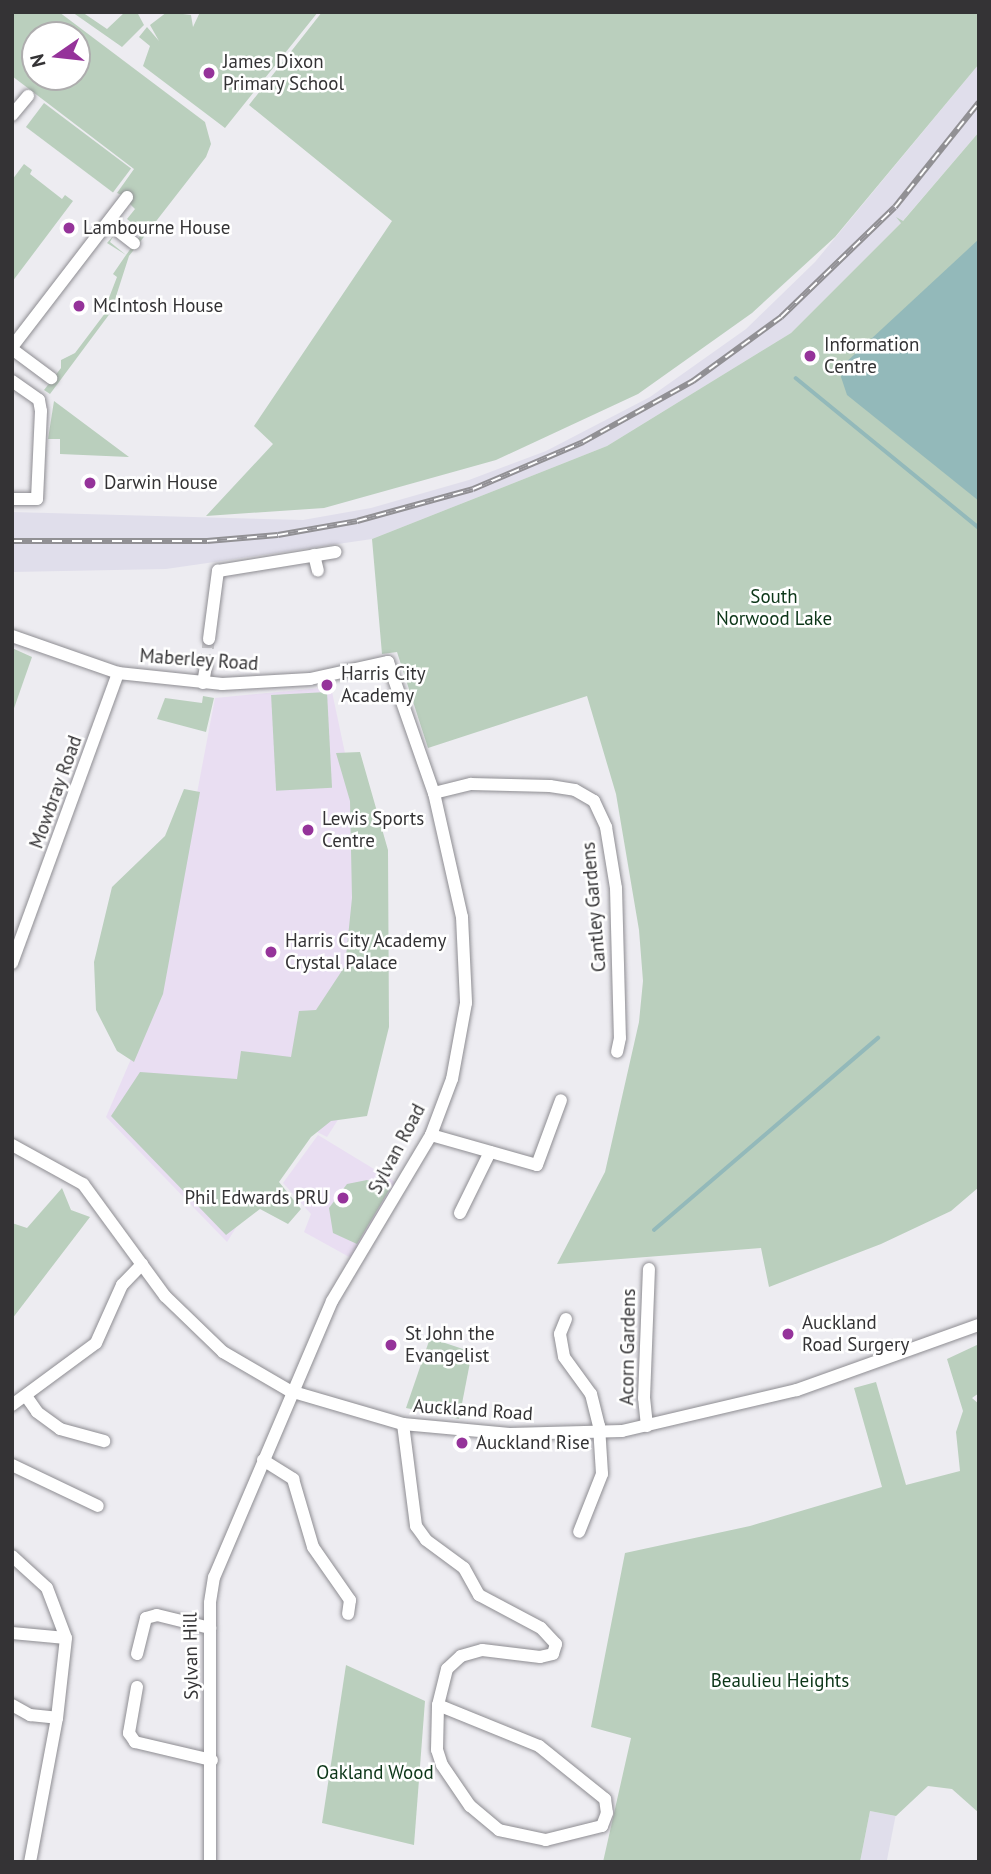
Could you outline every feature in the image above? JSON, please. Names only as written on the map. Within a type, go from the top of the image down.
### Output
[{"type":"street","points":[[13,113],[27,96]]},
{"type":"street","points":[[51,377],[12,348],[127,197]]},
{"type":"street","points":[[108,223],[134,243]]},
{"type":"street","points":[[12,381],[38,400],[41,411],[37,499],[12,499]]},
{"type":"street","points":[[209,639],[218,571],[335,552]]},
{"type":"street","points":[[314,555],[318,571]]},
{"type":"street","name":"Maberley Road","points":[[12,636],[118,673],[203,683],[266,684],[388,662]]},
{"type":"street","name":"Sylvan Road","points":[[290,1391],[332,1301],[431,1135],[452,1079],[466,1003],[462,917],[434,793],[388,662]]},
{"type":"street","points":[[203,683],[206,666]]},
{"type":"street","name":"Mowbray Road","points":[[12,963],[118,673]]},
{"type":"street","name":"Cantley Gardens","points":[[434,793],[471,784],[550,786],[575,790],[594,801],[606,827],[615,888],[617,1052]]},
{"type":"street","points":[[431,1135],[537,1165],[561,1100]]},
{"type":"street","name":"Auckland Road","points":[[12,1144],[83,1184],[142,1264],[200,1334],[290,1391],[403,1424],[468,1433],[599,1433],[648,1426],[817,1384],[979,1325]]},
{"type":"street","points":[[460,1213],[490,1152]]},
{"type":"street","points":[[12,1405],[96,1343],[122,1285],[142,1264]]},
{"type":"street","name":"Acorn Gardens","points":[[648,1426],[644,1398],[649,1269]]},
{"type":"street","points":[[566,1319],[560,1334],[564,1357],[592,1394],[599,1433],[602,1474],[579,1532]]},
{"type":"street","name":"Sylvan Hill","points":[[210,1862],[210,1628],[214,1577],[290,1391]]},
{"type":"street","points":[[26,1396],[37,1412],[60,1429],[104,1441]]},
{"type":"street","points":[[403,1424],[416,1526],[426,1540],[464,1568],[479,1595],[541,1628],[556,1644],[553,1654],[540,1657],[482,1650],[461,1656],[447,1668],[438,1705],[437,1750],[442,1765],[470,1806],[499,1830],[546,1840],[602,1826],[607,1813],[605,1799],[539,1746],[438,1705]]},
{"type":"street","points":[[263,1460],[293,1479],[313,1547],[350,1600],[348,1614]]},
{"type":"street","points":[[12,1465],[98,1506]]},
{"type":"street","points":[[12,1556],[47,1588],[57,1606],[66,1639],[57,1718],[30,1862]]},
{"type":"street","points":[[137,1654],[146,1618],[157,1615],[210,1628]]},
{"type":"street","points":[[12,1633],[24,1638],[66,1639]]},
{"type":"street","points":[[137,1687],[128,1733],[135,1742],[212,1760]]},
{"type":"street","points":[[12,1705],[30,1715],[57,1718]]},
{"type":"shaded area","points":[[979,64],[979,132],[901,223],[791,333],[607,446],[372,539],[166,569],[12,572],[12,512],[303,520],[371,508],[469,480],[546,451],[650,397],[746,329],[815,262]]},
{"type":"shaded area","name":"Harris City Academy Crystal Palace","points":[[331,687],[378,909],[367,1074],[327,1137],[301,1124],[227,1242],[106,1117],[159,994],[215,698]]},
{"type":"shaded area","name":"Phil Edwards PRU","points":[[318,1135],[397,1183],[351,1258],[304,1232],[311,1214],[283,1183]]},
{"type":"shaded area","points":[[870,1811],[896,1816],[887,1862],[860,1862]]},
{"type":"green space","points":[[12,12],[59,12],[71,21],[21,21],[21,83],[12,76]]},
{"type":"green space","points":[[72,12],[82,12],[107,29],[125,12],[137,12],[144,25],[122,47],[91,25],[91,21],[85,21]]},
{"type":"green space","name":"James Dixon Primary School","points":[[167,12],[191,15],[193,27],[200,12],[318,12],[225,128],[143,66],[150,46],[139,37],[147,27],[159,41],[150,25]]},
{"type":"green space","points":[[322,12],[979,12],[979,64],[835,237],[752,313],[638,394],[496,460],[324,508],[206,516],[273,444],[254,426],[392,221],[249,105]]},
{"type":"green space","points":[[91,36],[205,122],[211,144],[206,157],[129,256],[111,312],[50,394],[44,390],[61,368],[61,360],[75,353],[109,308],[107,303],[117,277],[113,274],[143,232],[127,219],[135,209],[129,203],[131,199],[117,193],[134,169],[32,91],[91,91]]},
{"type":"green space","points":[[44,103],[131,169],[113,193],[26,127]]},
{"type":"green space","name":"South Norwood Lake","points":[[979,132],[979,1187],[951,1211],[881,1244],[769,1287],[761,1248],[557,1264],[605,1172],[639,1022],[643,981],[639,930],[616,794],[587,696],[428,748],[397,652],[382,654],[372,539],[607,446],[791,333],[901,223],[896,217],[903,221]]},
{"type":"green space","points":[[24,164],[32,170],[30,174],[62,199],[65,195],[73,201],[12,282],[12,180]]},
{"type":"green space","points":[[114,235],[110,242],[126,255],[107,243]]},
{"type":"green space","points":[[54,401],[129,457],[60,454],[60,439],[48,439]]},
{"type":"green space","points":[[12,648],[32,657],[12,714]]},
{"type":"green space","points":[[327,692],[332,788],[276,791],[271,695]]},
{"type":"green space","points":[[203,696],[214,698],[206,732],[157,719],[165,698],[202,703]]},
{"type":"green space","points":[[360,752],[388,850],[389,1027],[367,1116],[331,1121],[311,1137],[279,1182],[301,1209],[288,1224],[260,1209],[226,1235],[111,1116],[140,1072],[237,1079],[241,1051],[291,1057],[299,1011],[316,1010],[345,966],[352,898],[350,801],[336,753]]},
{"type":"green space","points":[[184,789],[200,792],[163,994],[134,1062],[117,1051],[96,1010],[94,962],[112,887],[165,836]]},
{"type":"green space","points":[[367,1180],[391,1187],[357,1244],[333,1233],[329,1208],[347,1184]]},
{"type":"green space","points":[[62,1188],[71,1210],[90,1217],[12,1319],[12,1223],[27,1228]]},
{"type":"green space","points":[[430,1338],[472,1352],[459,1419],[406,1408]]},
{"type":"green space","name":"Beaulieu Heights","points":[[979,1344],[979,1393],[972,1398],[979,1404],[979,1813],[952,1789],[928,1786],[896,1816],[870,1811],[860,1862],[603,1862],[631,1738],[591,1727],[625,1553],[750,1526],[882,1487],[854,1388],[876,1382],[906,1485],[960,1471],[956,1432],[963,1411],[947,1359]]},
{"type":"green space","name":"Oakland Wood","points":[[346,1665],[425,1701],[414,1845],[322,1823]]},
{"type":"water","points":[[979,239],[979,501],[847,395],[841,377],[843,365]]},
{"type":"waterway","points":[[796,378],[979,528]]},
{"type":"waterway","points":[[654,1230],[878,1038]]},
{"type":"tunnel","points":[[206,666],[209,639]]},
{"type":"railway","points":[[12,541],[207,541],[278,535],[357,521],[473,489],[583,442],[693,381],[781,317],[895,207],[979,102]]},
{"type":"place","name":"James Dixon Primary School","points":[[209,73]]},
{"type":"place","name":"Lambourne House","points":[[69,228]]},
{"type":"place","name":"McIntosh House","points":[[79,306]]},
{"type":"place","name":"Information Centre","points":[[810,356]]},
{"type":"place","name":"Darwin House","points":[[90,483]]},
{"type":"place","name":"Harris City Academy","points":[[327,685]]},
{"type":"place","name":"Lewis Sports Centre","points":[[308,830]]},
{"type":"place","name":"Harris City Academy Crystal Palace","points":[[271,952]]},
{"type":"place","name":"Phil Edwards PRU","points":[[343,1198]]},
{"type":"place","name":"Auckland Road Surgery","points":[[788,1334]]},
{"type":"place","name":"St John the Evangelist","points":[[391,1345]]},
{"type":"place","name":"Auckland Rise","points":[[462,1443]]}]
